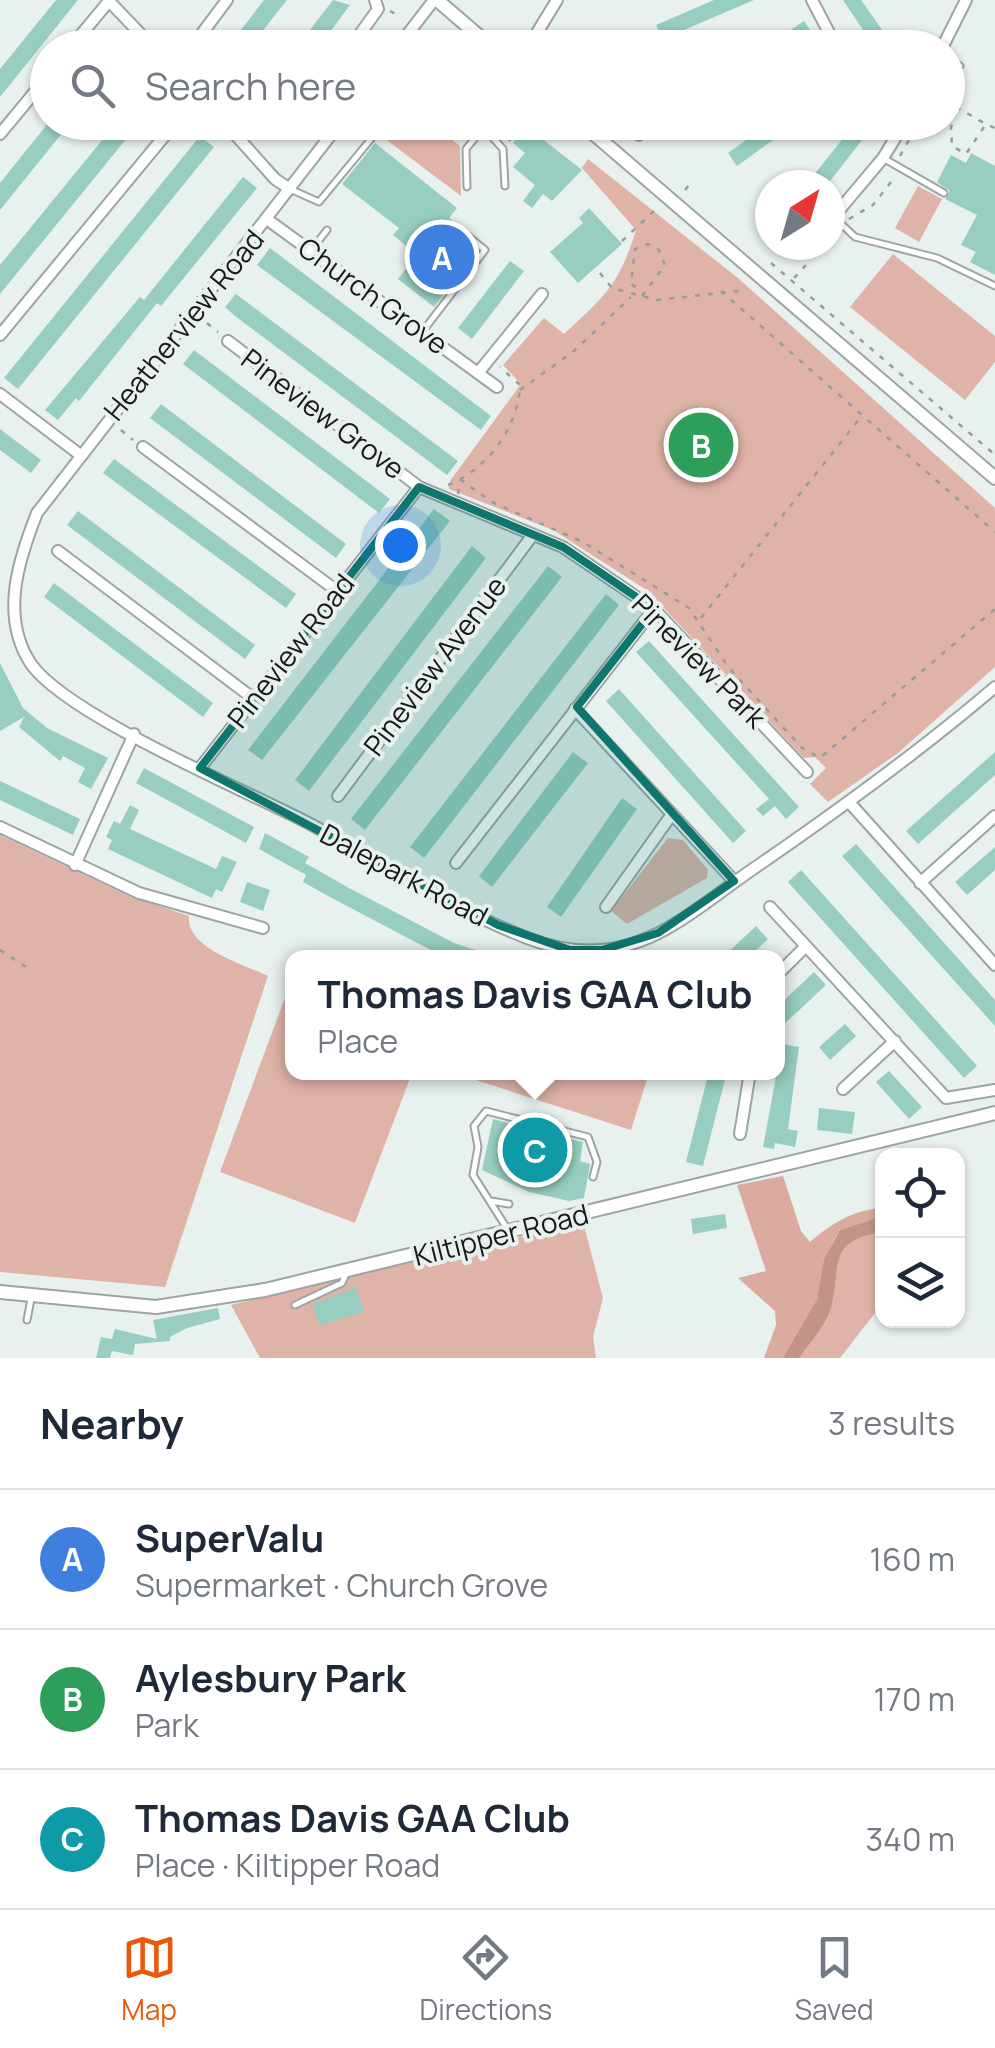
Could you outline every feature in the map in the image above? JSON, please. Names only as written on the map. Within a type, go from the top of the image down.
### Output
[{"type":"street","points":[[85,30],[109,0],[137,30]]},
{"type":"street","points":[[204,30],[227,0]]},
{"type":"street","points":[[363,30],[378,9],[375,0]]},
{"type":"street","points":[[412,30],[436,0],[472,30]]},
{"type":"street","points":[[538,30],[556,0]]},
{"type":"street","points":[[812,0],[827,30]]},
{"type":"street","points":[[951,30],[966,0]]},
{"type":"street","points":[[0,134],[30,98]]},
{"type":"street","points":[[0,335],[161,140]]},
{"type":"street","points":[[240,140],[275,179],[290,189]]},
{"type":"street","name":"Heatherview Road","points":[[30,530],[79,454],[268,220],[327,140]]},
{"type":"street","points":[[601,140],[993,472]]},
{"type":"street","points":[[845,209],[894,140]]},
{"type":"street","name":"Church Grove","points":[[268,220],[497,387]]},
{"type":"street","points":[[478,373],[542,294]]},
{"type":"street","name":"Pineview Grove","points":[[228,341],[419,486]]},
{"type":"street","points":[[0,394],[79,454]]},
{"type":"street","points":[[139,444],[337,591]]},
{"type":"street","name":"Pineview Park","points":[[419,486],[563,547],[654,609],[807,772]]},
{"type":"street","name":"Pineview Road","points":[[200,768],[419,486]]},
{"type":"street","name":"Dalepark Road","points":[[30,530],[12,591],[18,637],[31,664],[68,698],[498,926],[570,950],[602,950],[658,933],[850,802],[995,688]]},
{"type":"street","name":"Pineview Avenue","points":[[338,796],[532,536]]},
{"type":"street","points":[[58,551],[254,698]]},
{"type":"street","points":[[456,863],[654,609]]},
{"type":"street","points":[[575,710],[734,882]]},
{"type":"street","points":[[75,865],[134,734]]},
{"type":"street","points":[[850,802],[995,965]]},
{"type":"street","points":[[606,907],[672,814]]},
{"type":"street","points":[[920,884],[995,816]]},
{"type":"street","points":[[0,827],[139,893],[263,928]]},
{"type":"street","points":[[770,907],[946,1098],[995,1090]]},
{"type":"street","points":[[785,967],[806,947]]},
{"type":"street","points":[[842,1088],[895,1042]]},
{"type":"street","points":[[740,1134],[749,1080]]},
{"type":"street","name":"Kiltipper Road","points":[[0,1292],[156,1307],[346,1272],[995,1113]]},
{"type":"lane","points":[[290,189],[319,202],[370,140]]},
{"type":"lane","points":[[467,186],[466,150],[474,140]]},
{"type":"lane","points":[[495,140],[503,149],[504,186]]},
{"type":"lane","points":[[884,158],[944,193]]},
{"type":"lane","points":[[312,249],[326,230]]},
{"type":"lane","points":[[845,231],[854,237],[937,258],[995,286]]},
{"type":"lane","points":[[423,331],[485,250],[462,232]]},
{"type":"lane","points":[[510,1233],[473,1175],[478,1147],[474,1126],[492,1110],[588,1137],[596,1155],[593,1177]]},
{"type":"lane","points":[[488,1200],[509,1204]]},
{"type":"lane","points":[[295,1306],[342,1284],[346,1272]]},
{"type":"lane","points":[[27,1320],[32,1296]]},
{"type":"path","points":[[389,10],[399,16]]},
{"type":"path","points":[[965,112],[995,128]]},
{"type":"path","points":[[952,140],[952,146],[966,154],[986,124]]},
{"type":"path","points":[[503,149],[510,140]]},
{"type":"path","points":[[898,158],[908,140]]},
{"type":"path","points":[[848,220],[874,204],[894,177]]},
{"type":"path","points":[[685,190],[690,184]]},
{"type":"path","points":[[622,241],[654,211]]},
{"type":"path","points":[[642,292],[632,284],[632,254],[639,246],[654,245],[664,264],[642,292],[642,298]]},
{"type":"path","points":[[772,263],[994,454]]},
{"type":"path","points":[[794,278],[806,265]]},
{"type":"path","points":[[600,272],[612,288],[656,300],[747,290]]},
{"type":"path","points":[[721,291],[995,532]]},
{"type":"path","points":[[520,390],[574,351],[632,296]]},
{"type":"path","points":[[207,323],[218,332]]},
{"type":"path","points":[[446,485],[461,480],[499,443],[514,420],[520,385],[499,366]]},
{"type":"path","points":[[700,619],[862,416]]},
{"type":"path","points":[[121,430],[139,444]]},
{"type":"path","points":[[458,495],[461,480]]},
{"type":"path","points":[[461,480],[492,502],[557,528],[604,554],[700,619],[729,668],[802,748],[820,758],[995,609]]},
{"type":"path","points":[[0,950],[29,969]]},
{"type":"highlighted area","points":[[419,487],[563,547],[654,609],[577,707],[734,881],[658,933],[602,950],[570,950],[498,925],[200,768]]},
{"type":"shaded area","points":[[387,140],[452,140],[460,146],[461,196]]},
{"type":"shaded area","points":[[588,159],[739,279],[995,508],[995,667],[898,753],[828,802],[810,784],[826,768],[815,757],[804,758],[648,591],[553,530],[449,489],[450,481],[521,384],[503,365],[544,318],[564,334],[600,299],[623,264],[636,230],[582,168]]},
{"type":"shaded area","points":[[918,186],[942,199],[919,242],[895,228]]},
{"type":"shaded area","points":[[893,254],[995,336],[995,362],[965,400],[850,307]]},
{"type":"shaded area","points":[[0,835],[129,896],[189,916],[190,927],[206,946],[268,976],[165,1287],[0,1272]]},
{"type":"shaded area","points":[[668,838],[683,840],[708,870],[707,878],[627,924],[611,911]]},
{"type":"shaded area","points":[[285,998],[285,1080],[409,1080],[355,1223],[220,1172]]},
{"type":"shaded area","points":[[476,1080],[647,1080],[631,1130]]},
{"type":"shaded area","points":[[783,1176],[801,1231],[810,1242],[835,1223],[875,1209],[875,1218],[840,1230],[807,1323],[783,1358],[764,1358],[776,1325],[775,1311],[738,1278],[766,1271],[737,1185]]},
{"type":"shaded area","points":[[875,1218],[875,1234],[853,1241],[840,1256],[832,1305],[818,1333],[799,1358],[783,1358],[817,1300],[824,1260],[840,1230]]},
{"type":"shaded area","points":[[583,1222],[603,1298],[593,1337],[596,1358],[260,1358],[231,1305]]},
{"type":"shaded area","points":[[875,1234],[875,1313],[840,1358],[799,1358],[830,1312],[840,1256],[853,1241]]},
{"type":"building","points":[[56,0],[78,0],[54,30],[32,30]]},
{"type":"building","points":[[264,0],[287,0],[263,30],[241,30]]},
{"type":"building","points":[[333,0],[350,5],[331,30],[310,30]]},
{"type":"building","points":[[714,0],[754,0],[684,30],[658,30],[656,25]]},
{"type":"building","points":[[843,0],[861,0],[882,30],[863,30]]},
{"type":"building","points":[[804,21],[810,30],[791,30]]},
{"type":"building","points":[[30,32],[30,60],[0,97],[0,69]]},
{"type":"building","points":[[35,140],[56,140],[0,210],[0,183]]},
{"type":"building","points":[[102,140],[125,140],[0,294],[0,265]]},
{"type":"building","points":[[197,140],[205,140],[214,147],[18,389],[4,378]]},
{"type":"building","points":[[544,140],[582,170],[552,201],[543,194],[532,208],[523,201],[535,185],[513,167],[525,153],[513,143]]},
{"type":"building","points":[[746,140],[773,140],[737,166],[728,153]]},
{"type":"building","points":[[842,140],[862,140],[839,170],[818,170]]},
{"type":"building","points":[[375,143],[457,208],[449,218],[459,226],[452,235],[473,255],[434,307],[398,279],[417,255],[393,235],[399,228],[342,184]]},
{"type":"building","points":[[971,153],[995,166],[995,275],[970,262],[976,252],[961,245],[977,215],[945,199],[950,191],[937,182],[951,155],[966,163]]},
{"type":"building","points":[[243,177],[257,188],[161,306],[157,303],[79,401],[76,398],[58,420],[45,410],[140,297],[144,300]]},
{"type":"building","points":[[589,208],[622,244],[578,283],[550,252],[583,223],[579,218]]},
{"type":"building","points":[[270,248],[491,416],[481,430],[257,265]]},
{"type":"building","points":[[510,261],[524,271],[472,339],[458,328]]},
{"type":"building","points":[[236,294],[458,461],[447,475],[235,316],[225,307]]},
{"type":"building","points":[[194,350],[390,499],[379,513],[183,364]]},
{"type":"building","points":[[161,404],[346,544],[336,558],[150,418]]},
{"type":"building","points":[[0,429],[41,460],[31,473],[0,450]]},
{"type":"building","points":[[114,459],[296,594],[286,608],[103,473]]},
{"type":"building","points":[[434,509],[450,521],[262,760],[248,750]]},
{"type":"building","points":[[78,511],[255,645],[245,659],[67,525]]},
{"type":"building","points":[[472,546],[486,558],[309,791],[295,780]]},
{"type":"building","points":[[548,566],[562,577],[365,830],[351,819]]},
{"type":"building","points":[[54,583],[213,703],[203,717],[44,597]]},
{"type":"building","points":[[606,594],[619,605],[424,858],[410,847]]},
{"type":"building","points":[[649,641],[799,807],[786,819],[775,806],[763,816],[756,809],[769,799],[636,652]]},
{"type":"building","points":[[0,663],[23,708],[47,728],[108,758],[91,789],[78,782],[85,768],[63,756],[60,761],[19,727],[24,717],[0,731]]},
{"type":"building","points":[[619,689],[746,831],[733,843],[606,701]]},
{"type":"building","points":[[573,752],[588,763],[492,887],[479,876]]},
{"type":"building","points":[[995,752],[995,775],[918,844],[906,831]]},
{"type":"building","points":[[144,768],[254,827],[246,843],[136,783]]},
{"type":"building","points":[[0,781],[80,819],[73,835],[0,800]]},
{"type":"building","points":[[622,798],[637,809],[561,917],[547,907]]},
{"type":"building","points":[[130,805],[139,810],[130,829],[216,869],[222,856],[237,862],[222,892],[216,889],[212,898],[108,849],[112,840],[106,837],[114,821],[120,824]]},
{"type":"building","points":[[265,833],[309,857],[305,863],[349,888],[454,943],[475,950],[430,950],[303,882],[306,875],[259,849]]},
{"type":"building","points":[[856,844],[995,1000],[995,1026],[842,856]]},
{"type":"building","points":[[995,847],[995,870],[967,895],[955,882]]},
{"type":"building","points":[[801,870],[977,1066],[964,1078],[788,882]]},
{"type":"building","points":[[247,882],[270,890],[263,911],[240,902]]},
{"type":"building","points":[[756,926],[768,939],[756,950],[730,950]]},
{"type":"building","points":[[814,972],[826,985],[785,1023],[785,999]]},
{"type":"building","points":[[845,1024],[856,1036],[830,1060],[819,1047]]},
{"type":"building","points":[[785,1045],[799,1047],[788,1129],[798,1131],[795,1147],[775,1143],[774,1149],[763,1147],[775,1080],[785,1080]]},
{"type":"building","points":[[889,1071],[922,1107],[909,1119],[876,1082]]},
{"type":"building","points":[[707,1080],[725,1080],[703,1166],[686,1162]]},
{"type":"building","points":[[819,1108],[855,1112],[852,1134],[817,1130]]},
{"type":"building","points":[[493,1119],[583,1142],[580,1161],[590,1164],[584,1198],[569,1201],[529,1192],[482,1170]]},
{"type":"building","points":[[725,1214],[727,1228],[693,1234],[691,1219]]},
{"type":"building","points":[[356,1287],[364,1312],[319,1325],[313,1304]]},
{"type":"building","points":[[218,1308],[220,1319],[187,1328],[170,1337],[170,1341],[135,1344],[133,1355],[112,1351],[110,1358],[96,1358],[101,1337],[112,1339],[115,1329],[157,1339],[153,1320]]},
{"type":"place","name":"SuperValu","points":[[442,257]]},
{"type":"place","name":"Aylesbury Park","points":[[701,445]]},
{"type":"place","name":"Thomas Davis GAA Club","points":[[535,1150]]}]
